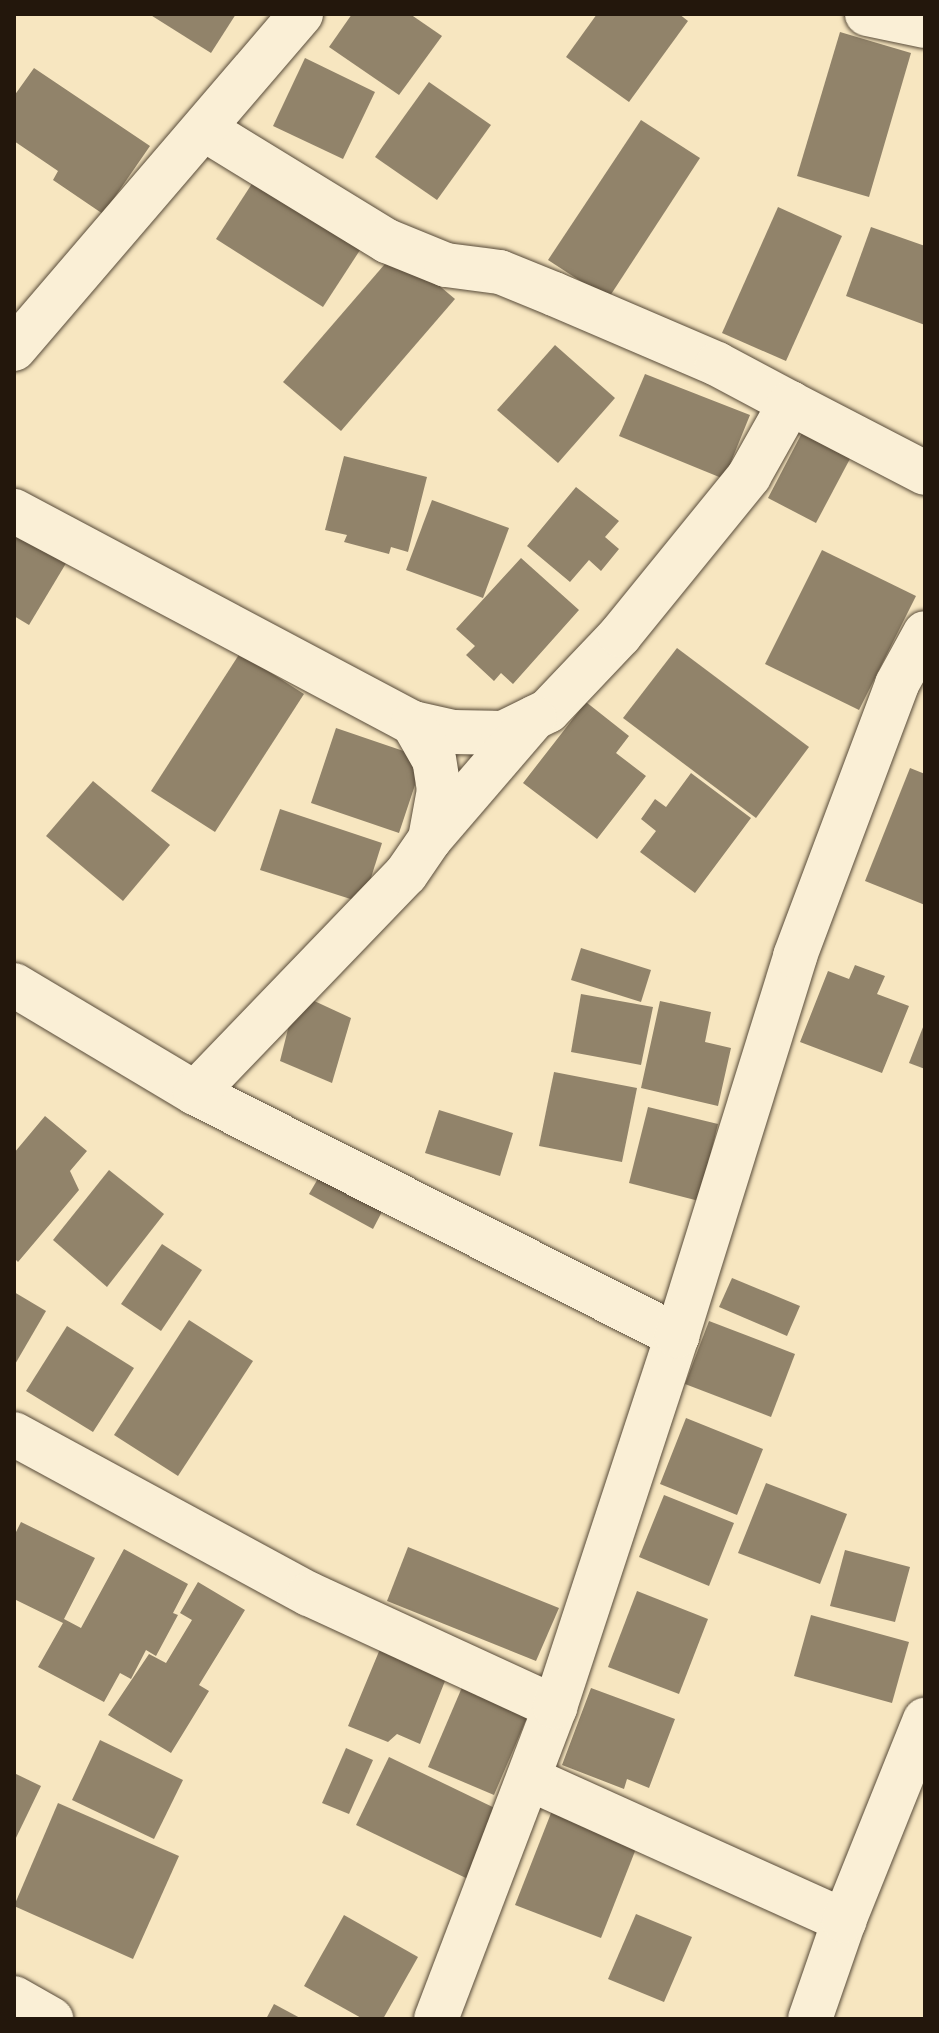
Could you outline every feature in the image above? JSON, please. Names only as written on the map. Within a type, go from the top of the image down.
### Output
[{"type":"street","points":[[14,349],[301,14]]},
{"type":"street","points":[[867,14],[925,26]]},
{"type":"street","points":[[204,129],[387,241],[446,265],[500,272],[717,364],[925,473]]},
{"type":"street","points":[[14,511],[413,723],[453,732],[503,733],[548,711],[620,635],[749,476],[790,403]]},
{"type":"street","points":[[436,2019],[555,1707],[677,1336],[795,956],[911,688],[925,633]]},
{"type":"street","points":[[195,1093],[406,874],[430,839],[534,718]]},
{"type":"street","points":[[413,723],[434,760],[437,775],[439,790],[430,839]]},
{"type":"street","points":[[14,985],[195,1093],[677,1336]]},
{"type":"street","points":[[14,1434],[309,1594],[555,1707]]},
{"type":"street","points":[[810,2019],[844,1921],[925,1720]]},
{"type":"street","points":[[530,1779],[844,1921]]},
{"type":"street","points":[[14,1998],[51,2019]]},
{"type":"building","points":[[149,14],[236,14],[211,53]]},
{"type":"building","points":[[352,14],[410,14],[442,36],[399,95],[329,47]]},
{"type":"building","points":[[597,14],[679,14],[688,21],[629,102],[566,57]]},
{"type":"building","points":[[840,32],[911,53],[869,197],[797,176]]},
{"type":"building","points":[[305,58],[375,92],[343,159],[273,126]]},
{"type":"building","points":[[34,68],[150,146],[103,214],[53,180],[58,171],[14,141],[14,96]]},
{"type":"building","points":[[429,82],[491,125],[437,200],[375,157]]},
{"type":"building","points":[[641,120],[700,158],[608,299],[548,260]]},
{"type":"building","points":[[255,179],[362,247],[323,307],[216,239]]},
{"type":"building","points":[[778,207],[842,236],[786,361],[722,333]]},
{"type":"building","points":[[871,227],[925,246],[925,325],[846,296]]},
{"type":"building","points":[[397,250],[455,299],[341,431],[283,382]]},
{"type":"building","points":[[555,345],[615,398],[558,463],[497,410]]},
{"type":"building","points":[[645,374],[750,415],[724,479],[619,436]]},
{"type":"building","points":[[804,429],[852,455],[816,523],[768,498]]},
{"type":"building","points":[[344,456],[427,477],[408,552],[391,547],[389,554],[344,542],[347,535],[325,530]]},
{"type":"building","points":[[576,487],[619,521],[605,537],[619,549],[601,571],[589,560],[570,582],[527,546]]},
{"type":"building","points":[[432,500],[509,528],[483,598],[406,570]]},
{"type":"building","points":[[14,527],[68,560],[29,625],[14,616]]},
{"type":"building","points":[[822,550],[916,596],[859,710],[765,664]]},
{"type":"building","points":[[521,558],[579,610],[513,684],[501,673],[494,681],[466,655],[475,646],[456,629]]},
{"type":"building","points":[[677,648],[809,747],[756,818],[623,718]]},
{"type":"building","points":[[240,653],[304,694],[215,832],[151,791]]},
{"type":"building","points":[[586,702],[629,736],[616,753],[646,776],[597,839],[523,783]]},
{"type":"building","points":[[336,728],[424,758],[399,833],[311,803]]},
{"type":"building","points":[[910,768],[925,774],[925,905],[865,881]]},
{"type":"building","points":[[691,773],[751,818],[695,893],[640,852],[656,831],[641,819],[655,799],[666,807]]},
{"type":"building","points":[[93,781],[170,845],[123,901],[46,836]]},
{"type":"building","points":[[280,809],[382,843],[363,903],[260,870]]},
{"type":"building","points":[[581,948],[651,970],[641,1002],[571,980]]},
{"type":"building","points":[[855,965],[885,976],[877,994],[909,1006],[882,1073],[800,1042],[828,971],[849,979]]},
{"type":"building","points":[[297,993],[351,1018],[332,1083],[280,1061]]},
{"type":"building","points":[[581,994],[653,1007],[641,1065],[571,1052]]},
{"type":"building","points":[[660,1001],[711,1012],[705,1042],[731,1048],[718,1106],[641,1088]]},
{"type":"building","points":[[925,1022],[925,1069],[909,1063]]},
{"type":"building","points":[[554,1072],[637,1088],[622,1162],[539,1146]]},
{"type":"building","points":[[648,1107],[718,1124],[699,1201],[629,1183]]},
{"type":"building","points":[[439,1110],[513,1133],[500,1176],[425,1153]]},
{"type":"building","points":[[45,1116],[87,1151],[70,1171],[79,1190],[18,1262],[14,1258],[14,1153]]},
{"type":"building","points":[[109,1170],[164,1214],[107,1287],[53,1240]]},
{"type":"building","points":[[323,1170],[386,1204],[373,1229],[309,1194]]},
{"type":"building","points":[[162,1244],[202,1270],[161,1331],[121,1304]]},
{"type":"building","points":[[732,1278],[800,1306],[787,1336],[719,1307]]},
{"type":"building","points":[[14,1292],[46,1311],[14,1366]]},
{"type":"building","points":[[189,1320],[253,1361],[178,1476],[114,1435]]},
{"type":"building","points":[[709,1321],[795,1354],[771,1417],[685,1384]]},
{"type":"building","points":[[67,1326],[134,1368],[93,1432],[26,1391]]},
{"type":"building","points":[[686,1418],[763,1449],[737,1515],[660,1484]]},
{"type":"building","points":[[766,1483],[847,1514],[820,1584],[738,1553]]},
{"type":"building","points":[[664,1495],[734,1523],[709,1586],[639,1557]]},
{"type":"building","points":[[21,1522],[95,1558],[64,1619],[81,1628],[124,1549],[188,1584],[173,1613],[178,1615],[156,1656],[146,1650],[131,1679],[120,1673],[104,1702],[38,1667],[63,1623],[14,1599],[14,1536]]},
{"type":"building","points":[[408,1547],[559,1608],[536,1661],[387,1601]]},
{"type":"building","points":[[845,1550],[910,1567],[895,1622],[830,1606]]},
{"type":"building","points":[[198,1582],[245,1610],[199,1685],[209,1691],[171,1753],[108,1715],[149,1654],[166,1663],[192,1620],[180,1613]]},
{"type":"building","points":[[637,1591],[708,1619],[679,1694],[608,1667]]},
{"type":"building","points":[[811,1615],[909,1642],[892,1703],[794,1676]]},
{"type":"building","points":[[380,1649],[447,1676],[420,1744],[397,1734],[388,1742],[348,1726]]},
{"type":"building","points":[[463,1685],[529,1713],[494,1795],[428,1767]]},
{"type":"building","points":[[591,1688],[675,1719],[649,1788],[627,1779],[624,1789],[562,1765]]},
{"type":"building","points":[[100,1740],[183,1780],[154,1839],[72,1800]]},
{"type":"building","points":[[346,1748],[373,1760],[349,1814],[322,1803]]},
{"type":"building","points":[[389,1757],[503,1812],[470,1880],[356,1825]]},
{"type":"building","points":[[14,1773],[41,1786],[14,1842]]},
{"type":"building","points":[[58,1803],[179,1856],[133,1959],[14,1906]]},
{"type":"building","points":[[553,1808],[639,1841],[601,1938],[515,1905]]},
{"type":"building","points":[[636,1914],[692,1937],[664,2002],[608,1979]]},
{"type":"building","points":[[344,1915],[418,1957],[383,2019],[363,2019],[304,1986]]},
{"type":"building","points":[[274,2004],[302,2019],[266,2019]]}]
